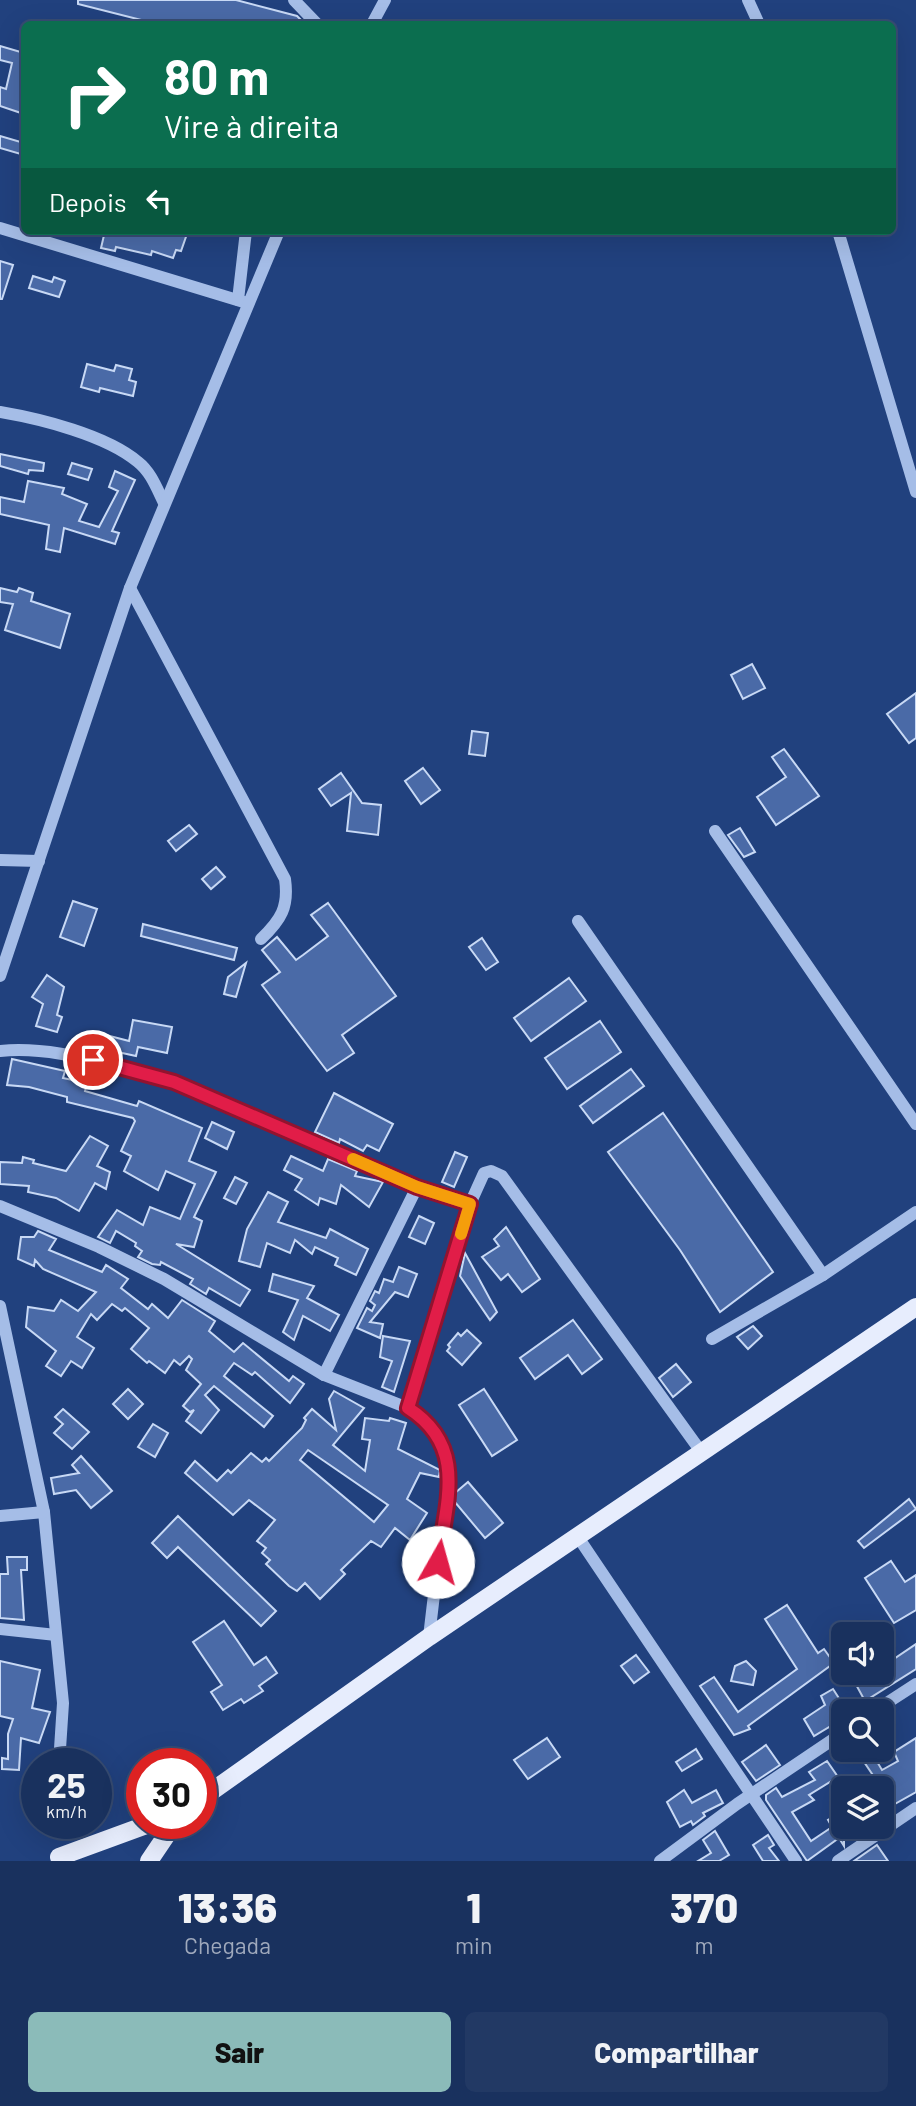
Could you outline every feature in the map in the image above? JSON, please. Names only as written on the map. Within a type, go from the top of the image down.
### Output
[{"type":"main road","points":[[217,1788],[429,1637],[916,1307]]},
{"type":"main road","points":[[55,1859],[126,1833]]},
{"type":"main road","points":[[149,1861],[164,1839]]},
{"type":"main road","points":[[55,1859],[85,1861]]},
{"type":"street","points":[[294,0],[313,21]]},
{"type":"street","points":[[374,21],[384,0]]},
{"type":"street","points":[[748,0],[758,21]]},
{"type":"street","points":[[0,228],[21,234]]},
{"type":"street","points":[[23,235],[243,301]]},
{"type":"street","points":[[243,301],[246,235]]},
{"type":"street","points":[[0,976],[130,588],[243,301],[277,235]]},
{"type":"street","points":[[839,235],[916,492]]},
{"type":"street","points":[[0,412],[64,428],[109,445],[138,462],[153,480],[164,503]]},
{"type":"street","points":[[130,588],[285,879],[288,900],[280,920],[261,939]]},
{"type":"street","points":[[715,831],[916,1124]]},
{"type":"street","points":[[0,860],[39,861]]},
{"type":"street","points":[[579,921],[823,1275]]},
{"type":"street","points":[[0,1051],[41,1050],[93,1060],[174,1082],[417,1187],[470,1204]]},
{"type":"street","points":[[408,1408],[470,1204],[484,1173],[498,1172],[702,1452]]},
{"type":"street","points":[[324,1374],[417,1187]]},
{"type":"street","points":[[0,1206],[99,1247],[164,1279],[324,1374],[408,1408],[432,1427],[443,1443],[449,1468],[429,1637]]},
{"type":"street","points":[[712,1339],[823,1275],[916,1212]]},
{"type":"street","points":[[0,1306],[5,1359],[44,1512],[64,1703],[60,1748]]},
{"type":"street","points":[[0,1516],[44,1512]]},
{"type":"street","points":[[578,1536],[796,1861]]},
{"type":"street","points":[[0,1629],[56,1635]]},
{"type":"street","points":[[893,1699],[916,1684]]},
{"type":"street","points":[[660,1861],[737,1804],[831,1741]]},
{"type":"street","points":[[838,1861],[916,1808]]},
{"type":"building","points":[[78,0],[236,0],[297,16],[302,21],[145,21],[78,4]]},
{"type":"building","points":[[0,46],[21,52],[21,113],[0,106],[0,87],[6,89],[12,63],[0,60]]},
{"type":"building","points":[[0,136],[21,142],[21,154],[0,148]]},
{"type":"building","points":[[104,235],[187,235],[181,251],[176,250],[173,258],[152,251],[151,255],[116,247],[115,251],[101,248]]},
{"type":"building","points":[[0,261],[13,265],[2,299],[0,299]]},
{"type":"building","points":[[33,276],[52,282],[54,277],[65,281],[59,297],[29,288]]},
{"type":"building","points":[[87,364],[114,371],[116,365],[132,369],[129,380],[136,382],[133,396],[100,388],[99,392],[81,387]]},
{"type":"building","points":[[0,454],[44,463],[43,471],[29,470],[28,474],[0,466]]},
{"type":"building","points":[[72,463],[92,469],[88,480],[68,474]]},
{"type":"building","points":[[115,471],[135,480],[112,531],[119,533],[115,544],[64,528],[60,552],[46,549],[49,525],[0,514],[0,497],[24,502],[28,481],[64,488],[62,494],[87,504],[79,521],[99,527],[118,491],[109,487]]},
{"type":"building","points":[[0,588],[17,592],[19,588],[33,593],[31,601],[70,614],[60,648],[5,630],[13,604],[0,602]]},
{"type":"building","points":[[752,664],[765,688],[743,699],[731,675]]},
{"type":"building","points":[[916,693],[916,738],[909,743],[887,714]]},
{"type":"building","points":[[472,731],[488,733],[485,756],[469,754]]},
{"type":"building","points":[[784,749],[819,796],[776,825],[757,797],[786,777],[772,757]]},
{"type":"building","points":[[423,768],[440,790],[421,804],[405,781]]},
{"type":"building","points":[[341,773],[362,803],[381,805],[378,835],[347,831],[351,793],[331,806],[319,789]]},
{"type":"building","points":[[189,825],[197,834],[176,851],[168,841]]},
{"type":"building","points":[[740,828],[755,852],[744,857],[728,835]]},
{"type":"building","points":[[216,867],[225,877],[211,889],[202,879]]},
{"type":"building","points":[[73,901],[97,909],[84,946],[60,937]]},
{"type":"building","points":[[328,903],[396,996],[342,1035],[354,1053],[327,1071],[262,985],[280,972],[262,950],[277,937],[296,960],[328,936],[311,915]]},
{"type":"building","points":[[143,924],[237,948],[234,960],[141,936]]},
{"type":"building","points":[[482,938],[498,962],[486,970],[469,947]]},
{"type":"building","points":[[246,963],[236,997],[224,994],[228,977]]},
{"type":"building","points":[[47,975],[64,987],[57,1015],[62,1017],[57,1032],[36,1026],[43,1004],[32,997]]},
{"type":"building","points":[[569,978],[586,1001],[531,1041],[514,1018]]},
{"type":"building","points":[[133,1020],[172,1027],[167,1053],[138,1047],[136,1056],[99,1048],[102,1034],[129,1041]]},
{"type":"building","points":[[600,1021],[621,1052],[567,1089],[545,1058]]},
{"type":"building","points":[[12,1059],[65,1071],[63,1078],[87,1083],[85,1091],[137,1106],[139,1101],[202,1128],[189,1161],[216,1172],[194,1217],[202,1221],[194,1247],[176,1244],[250,1290],[240,1306],[209,1288],[206,1294],[190,1284],[193,1279],[161,1262],[160,1265],[152,1264],[138,1257],[142,1251],[135,1246],[136,1243],[116,1231],[110,1243],[98,1237],[117,1210],[143,1225],[150,1207],[180,1219],[195,1184],[166,1171],[158,1190],[124,1171],[131,1156],[121,1151],[135,1121],[133,1118],[67,1102],[67,1097],[29,1087],[7,1085]]},
{"type":"building","points":[[631,1069],[644,1086],[593,1123],[580,1106]]},
{"type":"building","points":[[334,1093],[393,1124],[379,1151],[367,1145],[363,1151],[340,1139],[339,1143],[315,1132]]},
{"type":"building","points":[[663,1113],[773,1272],[720,1312],[680,1250],[608,1152]]},
{"type":"building","points":[[212,1122],[234,1132],[227,1149],[205,1138]]},
{"type":"building","points":[[90,1136],[108,1146],[97,1166],[110,1172],[106,1189],[95,1183],[79,1211],[56,1198],[28,1192],[29,1186],[0,1184],[0,1162],[22,1163],[23,1157],[34,1160],[33,1163],[66,1171]]},
{"type":"building","points":[[455,1152],[467,1157],[454,1187],[442,1182]]},
{"type":"building","points":[[291,1156],[323,1171],[328,1159],[357,1171],[355,1176],[383,1182],[369,1207],[341,1185],[336,1204],[320,1198],[318,1205],[295,1190],[302,1179],[284,1170]]},
{"type":"building","points":[[235,1177],[247,1183],[236,1204],[224,1198]]},
{"type":"building","points":[[268,1192],[288,1202],[278,1222],[326,1238],[330,1229],[368,1249],[356,1275],[335,1265],[338,1258],[315,1247],[312,1254],[295,1240],[290,1253],[267,1243],[260,1267],[239,1261],[247,1229]]},
{"type":"building","points":[[419,1216],[434,1223],[425,1244],[409,1237]]},
{"type":"building","points":[[506,1227],[540,1279],[522,1292],[508,1274],[501,1280],[482,1257],[499,1246],[494,1239]]},
{"type":"building","points":[[38,1231],[56,1239],[49,1250],[102,1272],[106,1265],[128,1279],[121,1288],[148,1309],[152,1304],[168,1318],[182,1300],[215,1321],[209,1331],[234,1352],[243,1343],[289,1381],[293,1376],[304,1384],[290,1403],[255,1372],[252,1375],[234,1363],[224,1376],[273,1416],[264,1427],[214,1386],[205,1395],[219,1410],[201,1433],[186,1421],[194,1410],[190,1412],[183,1406],[201,1384],[186,1370],[192,1359],[189,1356],[180,1365],[174,1360],[165,1373],[149,1361],[147,1363],[131,1349],[149,1328],[125,1308],[122,1311],[112,1304],[97,1320],[91,1314],[77,1337],[94,1348],[82,1368],[71,1361],[61,1376],[46,1366],[56,1351],[26,1327],[28,1307],[54,1311],[61,1300],[78,1311],[96,1292],[43,1269],[35,1260],[34,1266],[18,1259],[21,1237],[34,1237]]},
{"type":"building","points":[[465,1253],[497,1312],[490,1320],[460,1276]]},
{"type":"building","points":[[399,1267],[417,1274],[408,1297],[395,1292],[370,1322],[383,1324],[380,1338],[357,1328],[367,1308],[372,1311],[375,1305],[370,1301],[375,1291],[379,1293],[384,1279],[393,1282]]},
{"type":"building","points":[[273,1274],[314,1286],[307,1298],[339,1315],[330,1331],[303,1316],[294,1340],[283,1332],[298,1300],[269,1291]]},
{"type":"building","points":[[573,1320],[602,1359],[582,1374],[568,1355],[535,1379],[520,1358]]},
{"type":"building","points":[[753,1326],[762,1336],[748,1349],[737,1337]]},
{"type":"building","points":[[467,1330],[481,1343],[462,1365],[447,1351],[450,1347],[448,1345],[458,1333],[461,1336]]},
{"type":"building","points":[[383,1336],[410,1341],[394,1392],[382,1387],[392,1361],[380,1357]]},
{"type":"building","points":[[676,1364],[691,1382],[673,1397],[659,1378]]},
{"type":"building","points":[[128,1389],[143,1404],[128,1419],[113,1404]]},
{"type":"building","points":[[484,1389],[517,1440],[492,1456],[459,1405]]},
{"type":"building","points":[[334,1391],[364,1408],[333,1445],[365,1471],[370,1440],[362,1439],[365,1418],[389,1421],[390,1418],[406,1423],[398,1449],[440,1470],[439,1477],[420,1473],[407,1499],[427,1513],[410,1540],[395,1528],[381,1547],[371,1541],[341,1570],[345,1574],[320,1599],[305,1583],[297,1591],[289,1586],[266,1564],[270,1560],[262,1553],[266,1548],[257,1541],[275,1520],[249,1500],[233,1515],[185,1473],[195,1461],[217,1481],[228,1470],[231,1473],[251,1453],[262,1462],[266,1458],[269,1461],[302,1428],[306,1420],[304,1418],[312,1409],[336,1430],[329,1399]],"holes":[[[308,1450],[388,1505],[374,1522],[300,1460]]]},
{"type":"building","points":[[63,1409],[89,1432],[72,1449],[54,1433],[63,1424],[55,1417]]},
{"type":"building","points":[[153,1424],[168,1433],[155,1457],[138,1447]]},
{"type":"building","points":[[81,1456],[112,1491],[91,1508],[76,1490],[54,1494],[51,1478],[79,1473],[72,1465]]},
{"type":"building","points":[[468,1482],[503,1523],[485,1538],[454,1501],[455,1493]]},
{"type":"building","points":[[909,1499],[916,1509],[864,1548],[858,1541]]},
{"type":"building","points":[[178,1516],[276,1611],[261,1626],[178,1547],[167,1558],[152,1543]]},
{"type":"building","points":[[7,1557],[27,1557],[27,1570],[21,1570],[24,1620],[0,1618],[0,1574],[8,1574]]},
{"type":"building","points":[[891,1561],[905,1582],[916,1575],[916,1610],[894,1623],[865,1578]]},
{"type":"building","points":[[787,1605],[818,1653],[824,1649],[831,1659],[831,1665],[748,1726],[750,1729],[734,1735],[700,1686],[714,1677],[738,1712],[797,1669],[765,1619]]},
{"type":"building","points":[[224,1621],[254,1665],[266,1657],[277,1673],[259,1686],[263,1691],[244,1703],[241,1699],[223,1710],[211,1692],[222,1685],[193,1642]]},
{"type":"building","points":[[916,1644],[916,1669],[894,1683],[894,1659]]},
{"type":"building","points":[[636,1655],[649,1672],[634,1683],[621,1666]]},
{"type":"building","points":[[0,1661],[40,1670],[32,1708],[50,1712],[39,1743],[21,1738],[19,1770],[2,1769],[2,1758],[8,1759],[8,1734],[13,1719],[0,1716]]},
{"type":"building","points":[[746,1661],[756,1671],[753,1685],[731,1681],[735,1666]]},
{"type":"building","points":[[856,1685],[890,1685],[868,1699],[864,1699]]},
{"type":"building","points":[[833,1689],[839,1699],[831,1699],[831,1726],[814,1736],[804,1719],[825,1705],[821,1696]]},
{"type":"building","points":[[547,1738],[560,1757],[528,1779],[514,1760]]},
{"type":"building","points":[[916,1738],[916,1792],[894,1804],[894,1776],[873,1776],[864,1762],[877,1762],[882,1770],[898,1761],[894,1752]]},
{"type":"building","points":[[766,1745],[780,1765],[756,1781],[742,1762]]},
{"type":"building","points":[[696,1749],[702,1759],[682,1771],[676,1762]]},
{"type":"building","points":[[827,1761],[837,1776],[831,1776],[831,1781],[809,1795],[814,1800],[792,1812],[811,1841],[831,1828],[831,1839],[838,1839],[807,1861],[766,1800],[766,1795],[776,1788],[782,1797],[815,1780],[809,1772]]},
{"type":"building","points":[[684,1790],[692,1803],[716,1790],[723,1803],[703,1813],[705,1816],[693,1825],[691,1821],[680,1827],[667,1802]]},
{"type":"building","points":[[715,1831],[729,1855],[719,1861],[698,1861],[711,1853],[703,1840]]},
{"type":"building","points":[[768,1835],[774,1845],[769,1848],[779,1861],[763,1861],[753,1845]]},
{"type":"building","points":[[877,1845],[888,1861],[854,1861]]},
{"type":"slow traffic","points":[[353,1159],[417,1187],[470,1204],[461,1234]]},
{"type":"route","points":[[93,1060],[174,1082],[417,1187],[470,1204],[408,1408],[432,1427],[443,1443],[449,1468],[438,1562]]}]
